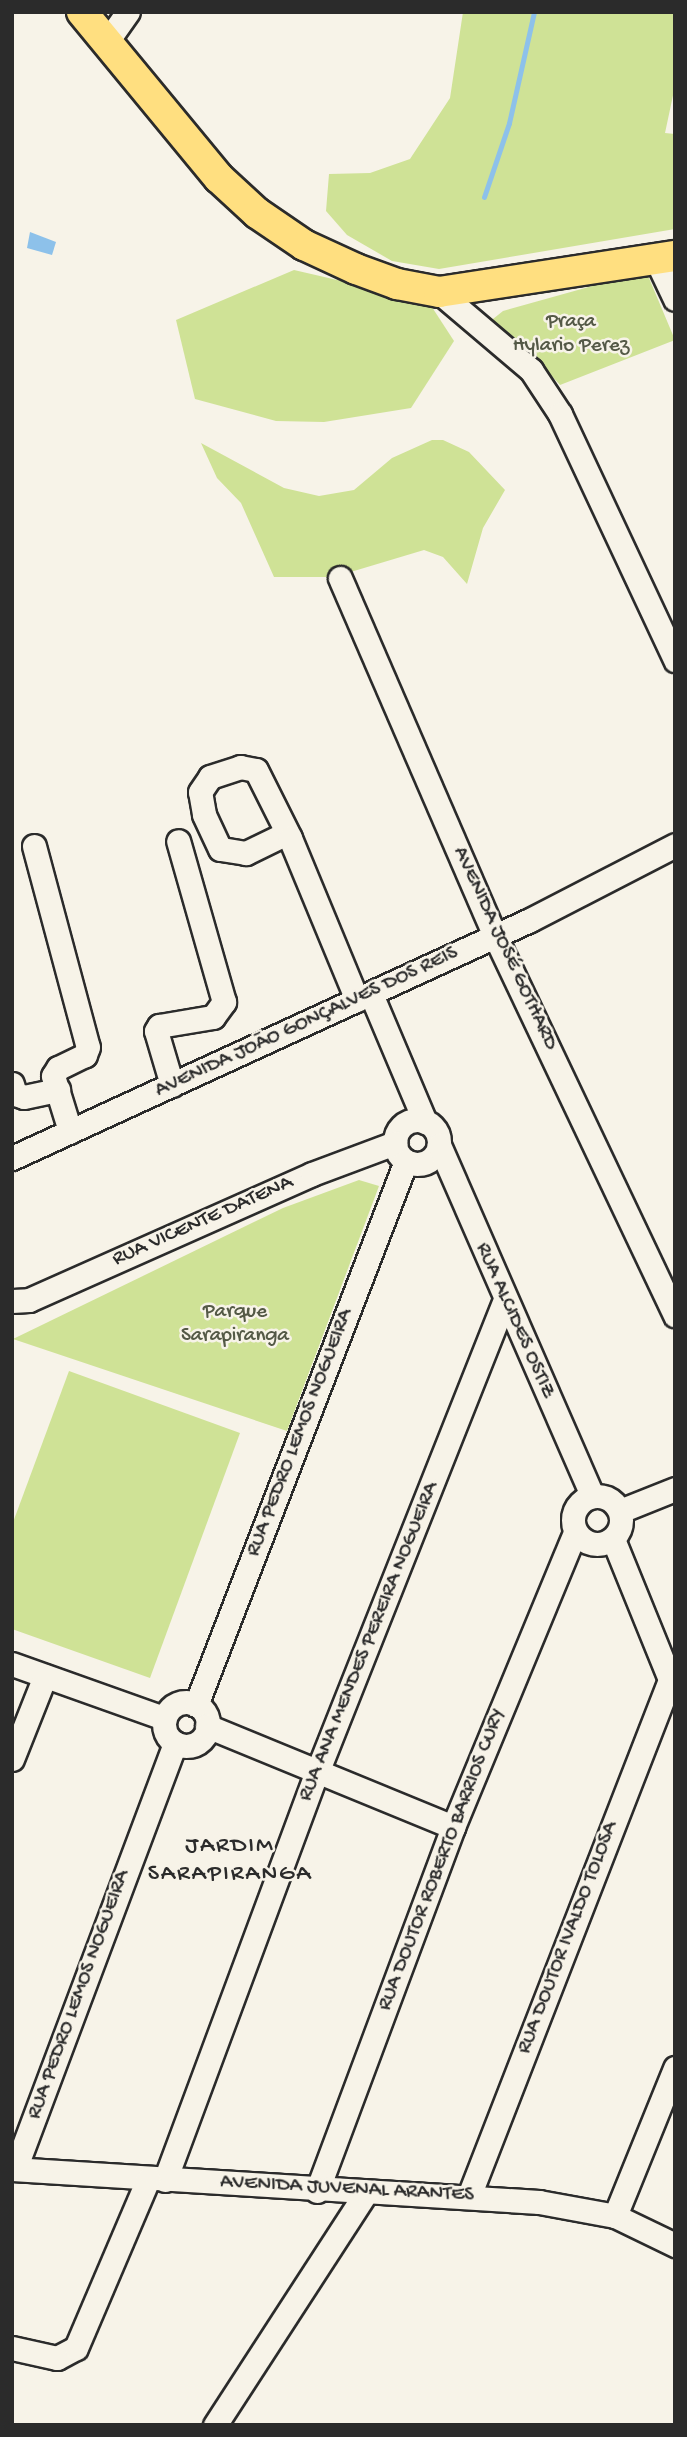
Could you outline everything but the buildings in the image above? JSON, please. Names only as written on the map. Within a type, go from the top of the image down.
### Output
[{"type":"main road","points":[[82,12],[219,178],[257,213],[304,245],[356,269],[439,292],[666,258]]},
{"type":"street","points":[[106,43],[128,12]]},
{"type":"street","points":[[666,258],[675,299]]},
{"type":"street","points":[[439,292],[531,370],[561,414],[675,660]]},
{"type":"street","name":"AVENIDA JOSÉ GOTHARD","points":[[340,578],[495,936],[675,1315]]},
{"type":"street","points":[[287,834],[425,1122],[436,1131],[439,1145],[427,1162],[400,1152],[404,1124],[425,1122]]},
{"type":"street","points":[[172,1085],[156,1031],[159,1027],[213,1017],[224,1002],[178,841]]},
{"type":"street","name":"AVENIDA JOÃO GONÇALVES DOS REIS","points":[[12,1158],[495,936],[675,845]]},
{"type":"street","points":[[34,846],[88,1047],[85,1055],[58,1068],[53,1076],[70,1132]]},
{"type":"street","points":[[12,1084],[15,1094],[24,1097],[58,1090]]},
{"type":"street","name":"RUA ALCIDES OSTIZ","points":[[439,1145],[504,1303],[592,1496]]},
{"type":"street","name":"RUA VICENTE DATENA","points":[[12,1301],[29,1300],[312,1174],[400,1152]]},
{"type":"street","name":"RUA PEDRO LEMOS NOGUEIRA","points":[[196,1705],[400,1152]]},
{"type":"street","name":"RUA ANA MENDES PEREIRA NOGUEIRA","points":[[12,2348],[66,2356],[76,2348],[157,2180],[504,1303]]},
{"type":"street","points":[[620,1511],[675,1489]]},
{"type":"street","points":[[592,1496],[609,1498],[620,1511],[621,1526],[613,1539],[597,1545],[575,1532],[574,1510],[592,1496]]},
{"type":"street","name":"RUA DOUTOR ROBERTO BARRIOS CURY","points":[[317,2191],[453,1827],[575,1532]]},
{"type":"street","points":[[613,1539],[672,1686]]},
{"type":"street","points":[[12,1664],[164,1718]]},
{"type":"street","points":[[12,1759],[45,1676]]},
{"type":"street","name":"RUA DOUTOR IVALDO TOLOSA","points":[[469,2196],[672,1686]]},
{"type":"street","points":[[207,1726],[195,1744],[175,1743],[165,1732],[164,1718],[178,1703],[196,1705],[207,1726],[316,1775],[453,1827]]},
{"type":"street","name":"RUA PEDRO LEMOS NOGUEIRA","points":[[14,2169],[175,1743]]},
{"type":"street","points":[[615,2216],[675,2068]]},
{"type":"street","name":"AVENIDA JUVENAL ARANTES","points":[[14,2169],[365,2194],[469,2196],[615,2216],[675,2245]]},
{"type":"street","points":[[215,2425],[365,2194]]},
{"type":"green space","points":[[463,12],[675,12],[675,86],[665,133],[675,134],[675,229],[439,269],[392,261],[347,235],[326,211],[329,174],[370,173],[410,159],[450,98]]},
{"type":"green space","points":[[294,270],[428,301],[454,341],[411,408],[324,422],[276,421],[195,399],[176,320]]},
{"type":"green space","name":"Praça Hylario Perez","points":[[646,271],[675,340],[560,385],[525,347],[495,326],[493,319],[503,311]]},
{"type":"green space","points":[[432,440],[443,440],[469,452],[505,490],[483,528],[467,584],[443,557],[424,550],[334,577],[274,577],[241,503],[217,478],[201,443],[284,488],[319,496],[354,490],[392,458]]},
{"type":"green space","name":"Parque Sarapiranga","points":[[359,1180],[379,1186],[287,1431],[13,1339],[283,1208]]},
{"type":"green space","points":[[69,1371],[240,1433],[150,1678],[12,1629],[12,1525]]},
{"type":"water","points":[[30,232],[56,242],[52,255],[27,248]]},
{"type":"waterway","points":[[484,197],[509,123],[534,12]]},
{"type":"district","name":"JARDIM SARAPIRANGA","points":[[230,1861]]}]
